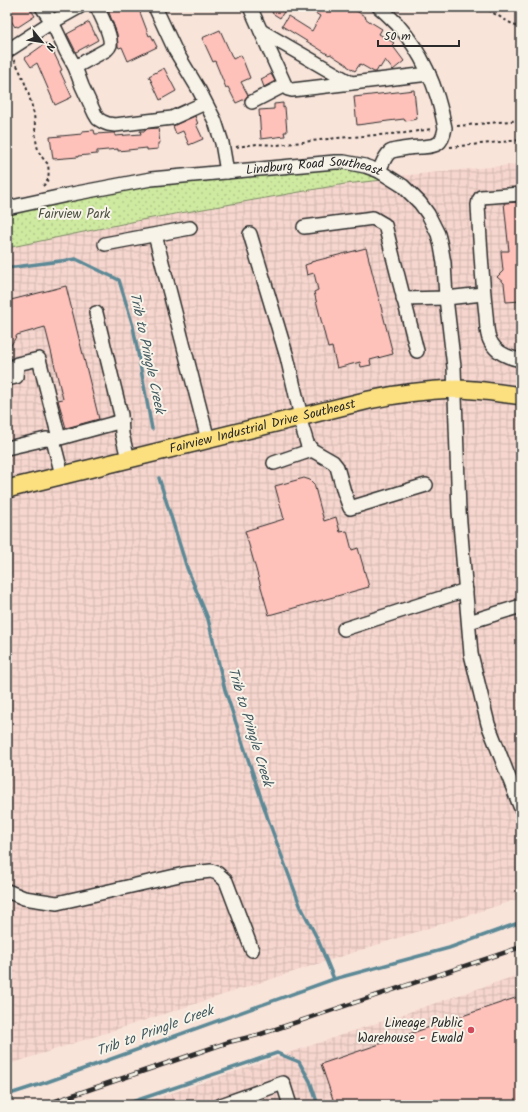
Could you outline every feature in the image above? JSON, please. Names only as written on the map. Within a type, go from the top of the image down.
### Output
[{"type":"main road","name":"Fairview Industrial Drive Southeast","points":[[7,490],[369,400],[400,394],[418,391],[455,389],[521,396]]},
{"type":"street","points":[[42,7],[52,22],[75,67],[95,114],[98,119],[103,122],[115,125],[172,118],[205,103]]},
{"type":"street","points":[[9,54],[52,22],[79,7]]},
{"type":"street","points":[[75,67],[109,48],[110,38],[97,7]]},
{"type":"street","points":[[155,7],[175,50],[215,121],[225,157],[227,172]]},
{"type":"street","points":[[250,7],[288,89],[292,90],[429,74]]},
{"type":"street","points":[[379,7],[404,32],[422,60],[437,95],[444,128],[444,134],[437,145],[432,147],[394,150],[386,156],[379,171]]},
{"type":"street","points":[[261,31],[351,83]]},
{"type":"street","points":[[252,102],[285,85]]},
{"type":"street","name":"Lindburg Road Southeast","points":[[7,208],[157,178],[335,162],[355,164],[379,171],[412,194],[420,203],[428,214],[438,234],[444,263],[446,298],[454,368],[459,511],[472,654],[488,724],[521,806]]},
{"type":"street","points":[[521,194],[481,198],[478,204],[488,338],[493,346],[505,355],[521,360]]},
{"type":"street","points":[[304,227],[373,218],[385,225],[417,351]]},
{"type":"street","points":[[105,244],[190,228]]},
{"type":"street","points":[[250,234],[287,357],[307,443],[312,450],[333,462],[338,467],[344,492],[350,508],[426,485]]},
{"type":"street","points":[[155,235],[208,440]]},
{"type":"street","points":[[403,299],[446,298],[484,294]]},
{"type":"street","points":[[96,313],[121,415],[122,434],[128,459]]},
{"type":"street","points":[[7,379],[16,377],[18,364],[39,359],[56,439],[62,476]]},
{"type":"street","points":[[7,448],[46,438],[56,439],[122,421]]},
{"type":"street","points":[[274,463],[312,450]]},
{"type":"street","points":[[344,629],[466,590]]},
{"type":"street","points":[[469,622],[521,606]]},
{"type":"street","points":[[7,891],[24,898],[57,903],[184,874],[211,871],[217,873],[226,880],[252,950]]},
{"type":"street","points":[[221,1105],[283,1083],[290,1105]]},
{"type":"path","points":[[483,7],[521,28]]},
{"type":"path","points":[[9,54],[18,67],[30,98],[38,150],[48,164],[47,183],[40,187]]},
{"type":"path","points":[[236,147],[521,120]]},
{"type":"path","points":[[437,145],[449,147],[521,140]]},
{"type":"shaded area","points":[[521,164],[521,898],[7,1065],[7,241],[179,198]]},
{"type":"shaded area","points":[[521,974],[521,1105],[136,1105]]},
{"type":"green space","name":"Fairview Park","points":[[322,163],[392,179],[345,184],[141,220],[7,248],[7,208],[67,195]]},
{"type":"building","points":[[7,7],[29,7],[35,16],[18,27],[15,27],[10,19],[12,18],[7,11]]},
{"type":"building","points":[[107,7],[138,7],[149,36],[151,35],[157,47],[128,61],[122,47],[119,48],[118,46],[117,34]]},
{"type":"building","points":[[275,7],[287,7],[280,18],[272,13]]},
{"type":"building","points":[[305,7],[350,7],[382,29],[379,34],[394,43],[392,45],[404,61],[393,70],[385,60],[376,72],[360,64],[355,71],[330,54],[329,55],[282,26],[288,16],[312,31],[320,16]]},
{"type":"building","points":[[89,22],[98,40],[76,52],[67,34]]},
{"type":"building","points":[[220,30],[233,59],[241,55],[250,78],[241,82],[248,95],[245,99],[236,103],[228,87],[226,88],[215,61],[213,62],[202,38]]},
{"type":"building","points":[[46,43],[49,48],[51,47],[62,70],[60,71],[72,97],[55,105],[37,63],[31,67],[25,58]]},
{"type":"building","points":[[164,68],[176,91],[160,100],[149,76]]},
{"type":"building","points":[[271,74],[275,81],[264,87],[261,79]]},
{"type":"building","points":[[414,90],[417,119],[405,121],[404,119],[357,125],[354,97]]},
{"type":"building","points":[[283,103],[283,108],[285,107],[287,132],[284,132],[285,136],[261,139],[259,110],[274,109],[274,104]]},
{"type":"building","points":[[195,116],[198,124],[196,124],[203,139],[189,145],[183,131],[176,134],[173,126]]},
{"type":"building","points":[[158,128],[160,143],[158,143],[158,149],[147,150],[147,148],[118,151],[118,149],[97,151],[97,154],[53,159],[50,137],[82,134],[82,131],[94,130],[95,134],[115,133],[115,136],[141,134],[140,131],[145,131],[145,129]]},
{"type":"building","points":[[521,202],[521,301],[506,302],[504,283],[497,277],[503,271],[501,251],[509,251],[504,203]]},
{"type":"building","points":[[366,248],[393,354],[370,360],[371,365],[361,367],[360,362],[337,368],[332,347],[328,348],[314,292],[318,290],[314,273],[307,275],[305,265],[311,262]]},
{"type":"building","points":[[66,286],[99,419],[66,428],[58,400],[63,399],[45,327],[17,335],[7,352],[7,301]]},
{"type":"building","points":[[304,478],[310,480],[314,484],[324,521],[336,517],[340,532],[347,531],[352,550],[358,548],[369,587],[269,615],[245,531],[284,519],[275,486]]},
{"type":"building","name":"Lineage Public Warehouse - Ewald","points":[[521,996],[521,1105],[335,1105],[321,1064]]},
{"type":"waterway","points":[[512,7],[521,12]]},
{"type":"waterway","name":"Trib to Pringle Creek","points":[[7,268],[76,259],[119,280],[133,326],[152,429]]},
{"type":"waterway","name":"Trib to Pringle Creek","points":[[159,478],[187,568],[208,619],[225,690],[269,822],[300,905],[318,940],[334,979]]},
{"type":"waterway","name":"Trib to Pringle Creek","points":[[7,1095],[334,979],[449,948],[521,922]]},
{"type":"waterway","name":"Trib to Pringle Creek","points":[[123,1105],[277,1053],[299,1062],[310,1081],[318,1105]]},
{"type":"railway","points":[[44,1105],[229,1042],[258,1035],[521,947]]},
{"type":"place","name":"Lineage Public Warehouse - Ewald","points":[[471,1030]]}]
